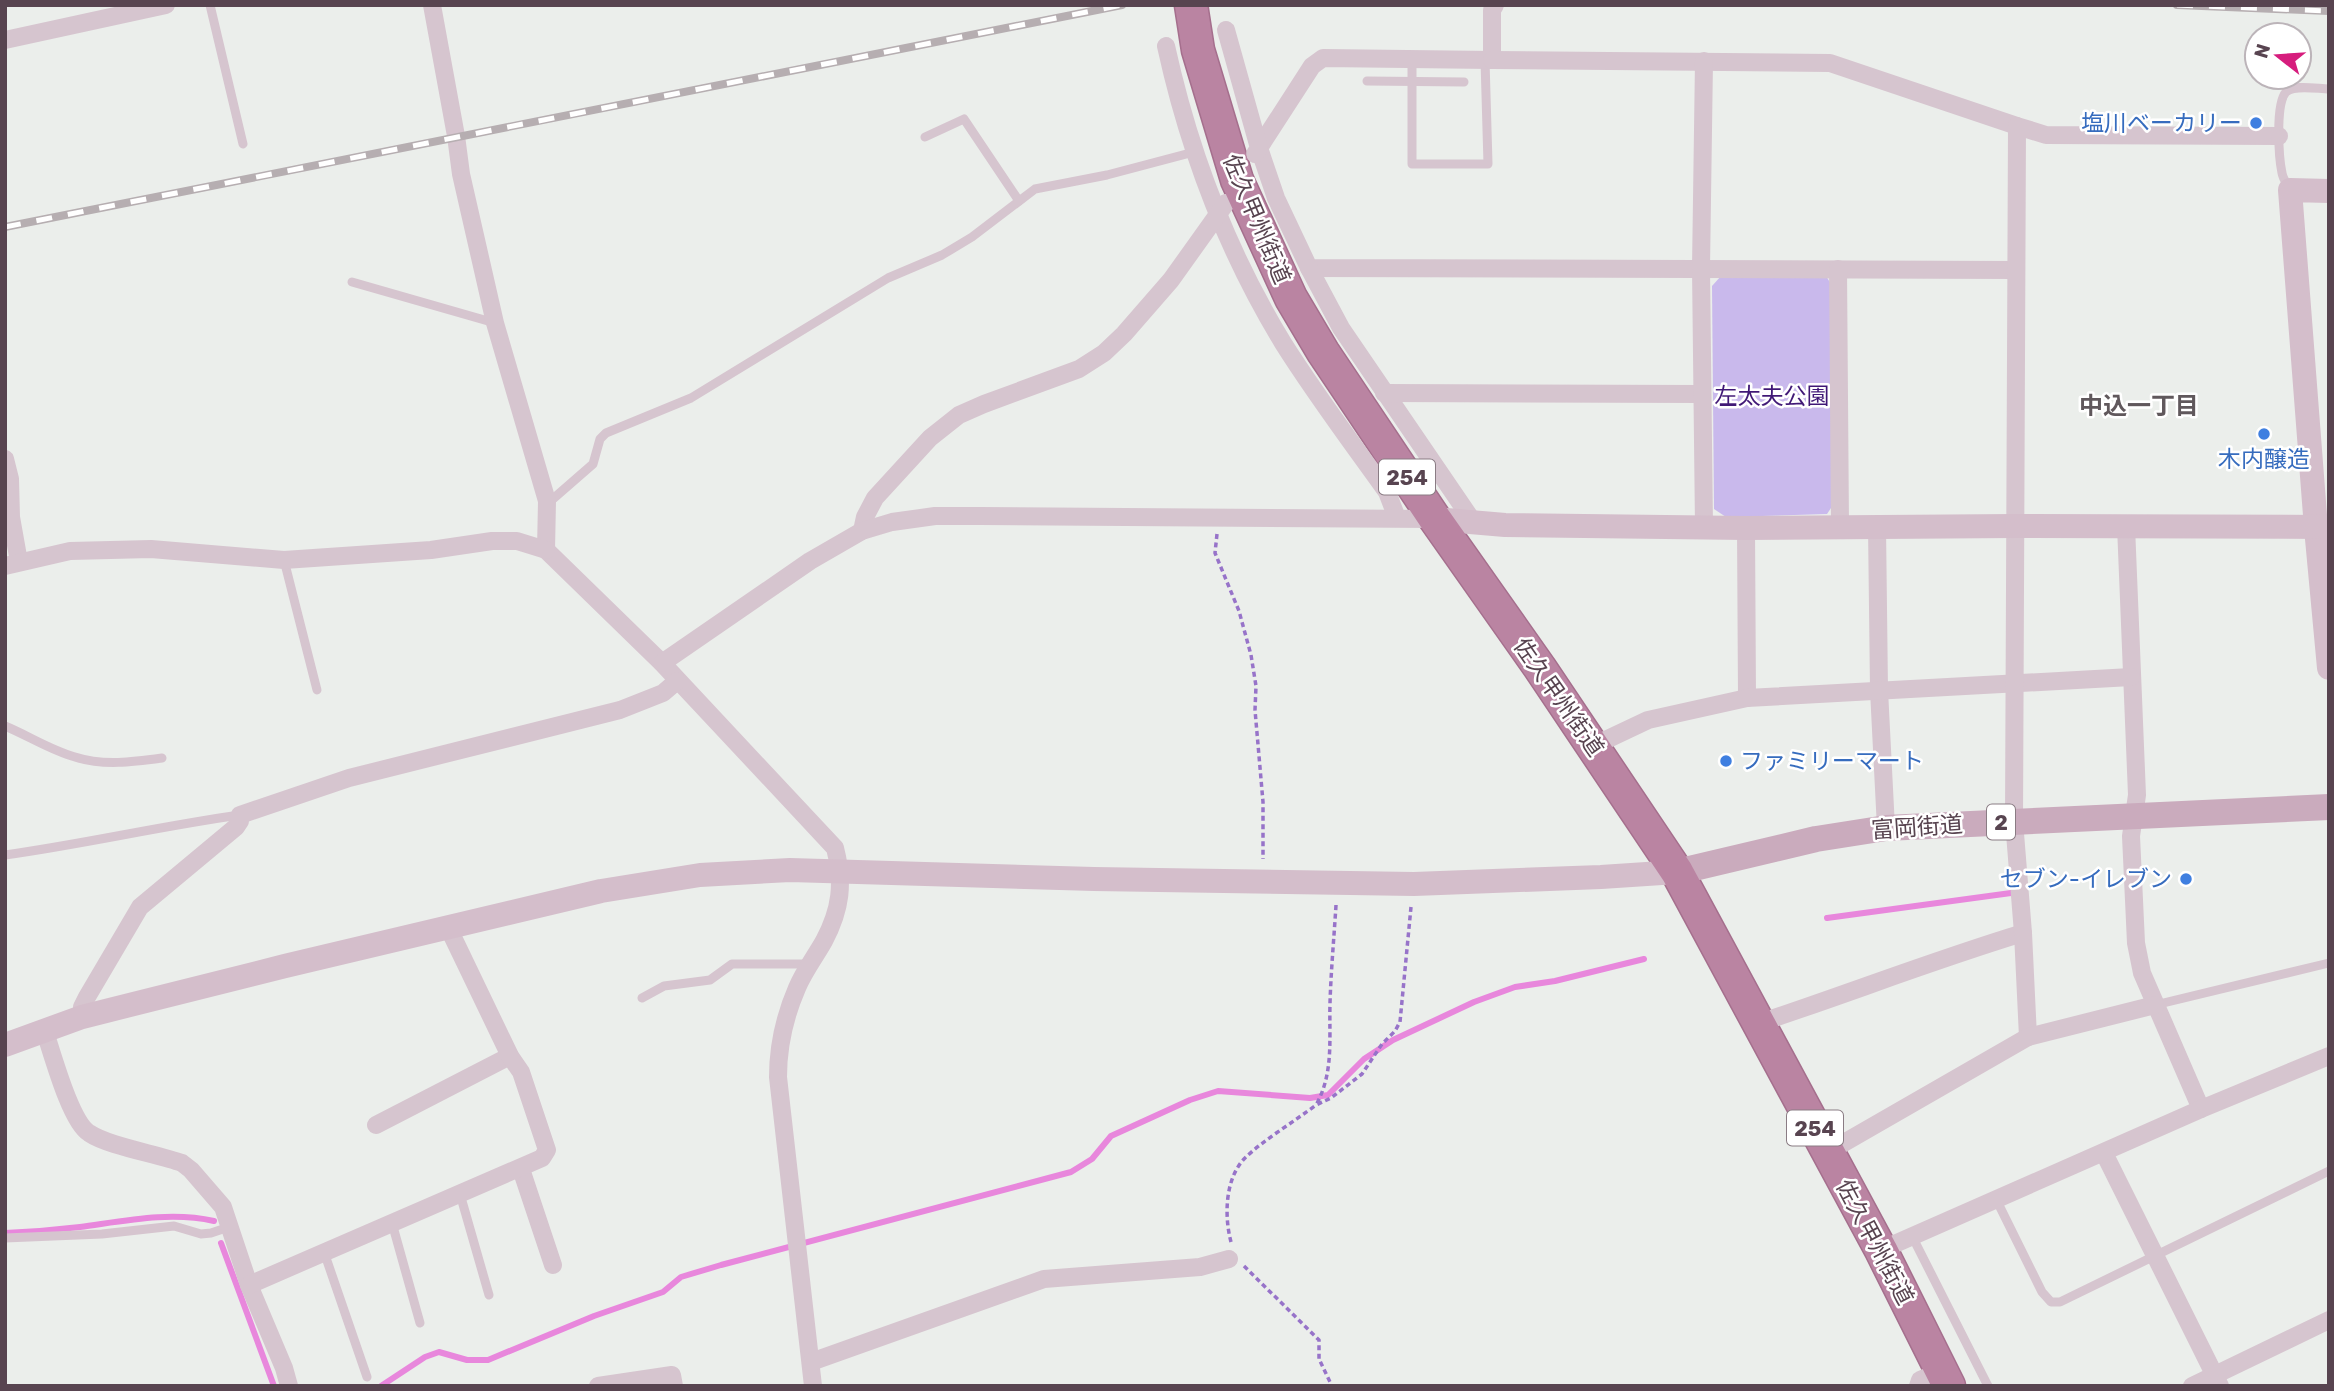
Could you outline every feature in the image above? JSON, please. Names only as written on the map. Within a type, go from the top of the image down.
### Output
[{"type":"highway","name":"佐久甲州街道","points":[[1189,5],[1198,50],[1237,180],[1291,298],[1323,352],[1435,519],[1678,872],[1881,1250],[1936,1381]]},
{"type":"main road","points":[[2329,191],[2290,190],[2322,527],[2329,667]]},
{"type":"main road","points":[[1435,519],[1504,525],[1746,528],[2322,527]]},
{"type":"main road","name":"富岡街道","points":[[1678,872],[1816,839],[1886,828],[2329,807]]},
{"type":"main road","points":[[5,1045],[82,1017],[448,927],[601,891],[666,879],[790,870],[983,877],[1414,884],[1678,872]]},
{"type":"street","points":[[5,40],[166,5]]},
{"type":"street","points":[[432,5],[461,174],[495,323],[547,501],[547,550]]},
{"type":"street","points":[[1488,60],[1492,10],[1495,5]]},
{"type":"street","points":[[1226,30],[1255,154],[1309,268],[1341,328],[1474,523]]},
{"type":"street","points":[[1166,46],[1194,152],[1283,343],[1387,492],[1396,518]]},
{"type":"street","points":[[1255,154],[1317,61],[1323,58],[1830,63],[2046,135],[2279,136]]},
{"type":"street","points":[[1704,61],[1704,527]]},
{"type":"street","points":[[2017,126],[2014,821],[2028,1037]]},
{"type":"street","points":[[862,531],[864,517],[875,498],[930,438],[959,415],[1079,369],[1104,353],[1171,280],[1222,210]]},
{"type":"street","points":[[1309,268],[2016,270]]},
{"type":"street","points":[[1838,269],[1840,526]]},
{"type":"street","points":[[1384,393],[1702,394]]},
{"type":"street","points":[[5,459],[10,479],[12,564],[70,551],[151,549],[284,560],[430,550],[492,541],[517,541],[547,550],[662,663],[824,834],[835,848],[841,871],[841,894],[824,941],[808,964],[785,1023],[778,1052],[778,1077],[813,1386]]},
{"type":"street","points":[[662,663],[810,561],[862,531],[892,522],[935,516],[1435,519]]},
{"type":"street","points":[[1877,526],[1879,690],[1886,828]]},
{"type":"street","points":[[2126,526],[2137,795],[2131,836],[2136,943],[2142,973],[2201,1109]]},
{"type":"street","points":[[1746,528],[1747,698]]},
{"type":"street","points":[[1593,746],[1648,720],[1747,698],[2131,677]]},
{"type":"street","points":[[82,1017],[86,997],[139,907],[236,827],[240,814],[349,778],[620,710],[663,693],[677,681]]},
{"type":"street","points":[[249,1285],[521,1169],[542,1158],[547,1150],[521,1072],[510,1056],[448,927]]},
{"type":"street","points":[[1759,1023],[2023,933]]},
{"type":"street","points":[[1828,1152],[2028,1037],[2155,1005]]},
{"type":"street","points":[[44,1029],[72,1109],[83,1128],[102,1139],[181,1163],[191,1170],[223,1207],[249,1285],[289,1386]]},
{"type":"street","points":[[376,1125],[510,1056]]},
{"type":"street","points":[[1881,1250],[2201,1109],[2329,1056]]},
{"type":"street","points":[[2104,1153],[2217,1380]]},
{"type":"street","points":[[521,1169],[553,1265]]},
{"type":"street","points":[[811,1362],[1044,1279],[1200,1267],[1233,1255]]},
{"type":"street","points":[[2192,1386],[2217,1380],[2329,1320]]},
{"type":"street","points":[[598,1386],[672,1375],[674,1386]]},
{"type":"lane","points":[[210,5],[243,144]]},
{"type":"lane","points":[[1412,60],[1412,164],[1488,164],[1488,60]]},
{"type":"lane","points":[[1367,81],[1464,82]]},
{"type":"lane","points":[[2290,190],[2282,175],[2279,136],[2280,109],[2286,92],[2293,89],[2329,89]]},
{"type":"lane","points":[[925,137],[964,119],[1019,201]]},
{"type":"lane","points":[[547,501],[593,464],[600,439],[606,433],[691,398],[888,278],[942,255],[972,237],[1035,189],[1107,175],[1194,152]]},
{"type":"lane","points":[[352,282],[495,323]]},
{"type":"lane","points":[[284,560],[317,690]]},
{"type":"lane","points":[[5,726],[48,748],[78,758],[115,763],[162,758]]},
{"type":"lane","points":[[5,855],[77,845],[167,825],[240,814]]},
{"type":"lane","points":[[2155,1005],[2329,963]]},
{"type":"lane","points":[[642,998],[664,986],[710,980],[732,964],[808,964]]},
{"type":"lane","points":[[1997,1201],[2042,1292],[2051,1302],[2060,1302],[2329,1171]]},
{"type":"lane","points":[[460,1195],[489,1295]]},
{"type":"lane","points":[[392,1223],[420,1323]]},
{"type":"lane","points":[[5,1238],[102,1234],[174,1226],[201,1234],[229,1227]]},
{"type":"lane","points":[[1913,1238],[1989,1386]]},
{"type":"lane","points":[[324,1252],[367,1377]]},
{"type":"path","points":[[1217,518],[1216,553],[1239,611],[1256,686],[1255,710],[1263,802],[1263,881]]},
{"type":"path","points":[[1316,1105],[1324,1086],[1330,1059],[1330,1005],[1337,882]]},
{"type":"path","points":[[1332,1386],[1320,1359],[1319,1340],[1233,1255],[1227,1212],[1229,1193],[1234,1176],[1244,1159],[1362,1074],[1382,1044],[1395,1031],[1399,1022],[1414,884]]},
{"type":"green space","name":"左太夫公園","points":[[1721,276],[1826,276],[1831,284],[1833,505],[1827,514],[1726,517],[1714,509],[1712,286]]},
{"type":"waterway","points":[[1827,918],[2011,893]]},
{"type":"waterway","points":[[381,1386],[425,1357],[439,1352],[467,1360],[488,1360],[594,1316],[663,1292],[681,1277],[1071,1172],[1092,1159],[1111,1136],[1190,1100],[1218,1091],[1310,1098],[1328,1095],[1364,1059],[1393,1040],[1474,1002],[1515,987],[1555,981],[1644,959]]},
{"type":"waterway","points":[[5,1233],[164,1217],[214,1221]]},
{"type":"waterway","points":[[221,1243],[274,1386]]},
{"type":"railway","points":[[5,227],[1122,5]]},
{"type":"railway","points":[[2177,5],[2329,11]]},
{"type":"place","name":"塩川ベーカリー","points":[[2256,123]]},
{"type":"place","name":"木内醸造","points":[[2264,434]]},
{"type":"place","name":"ファミリーマート","points":[[1726,761]]},
{"type":"place","name":"セブン-イレブン","points":[[2186,879]]},
{"type":"district","name":"中込一丁目","points":[[2139,406]]}]
